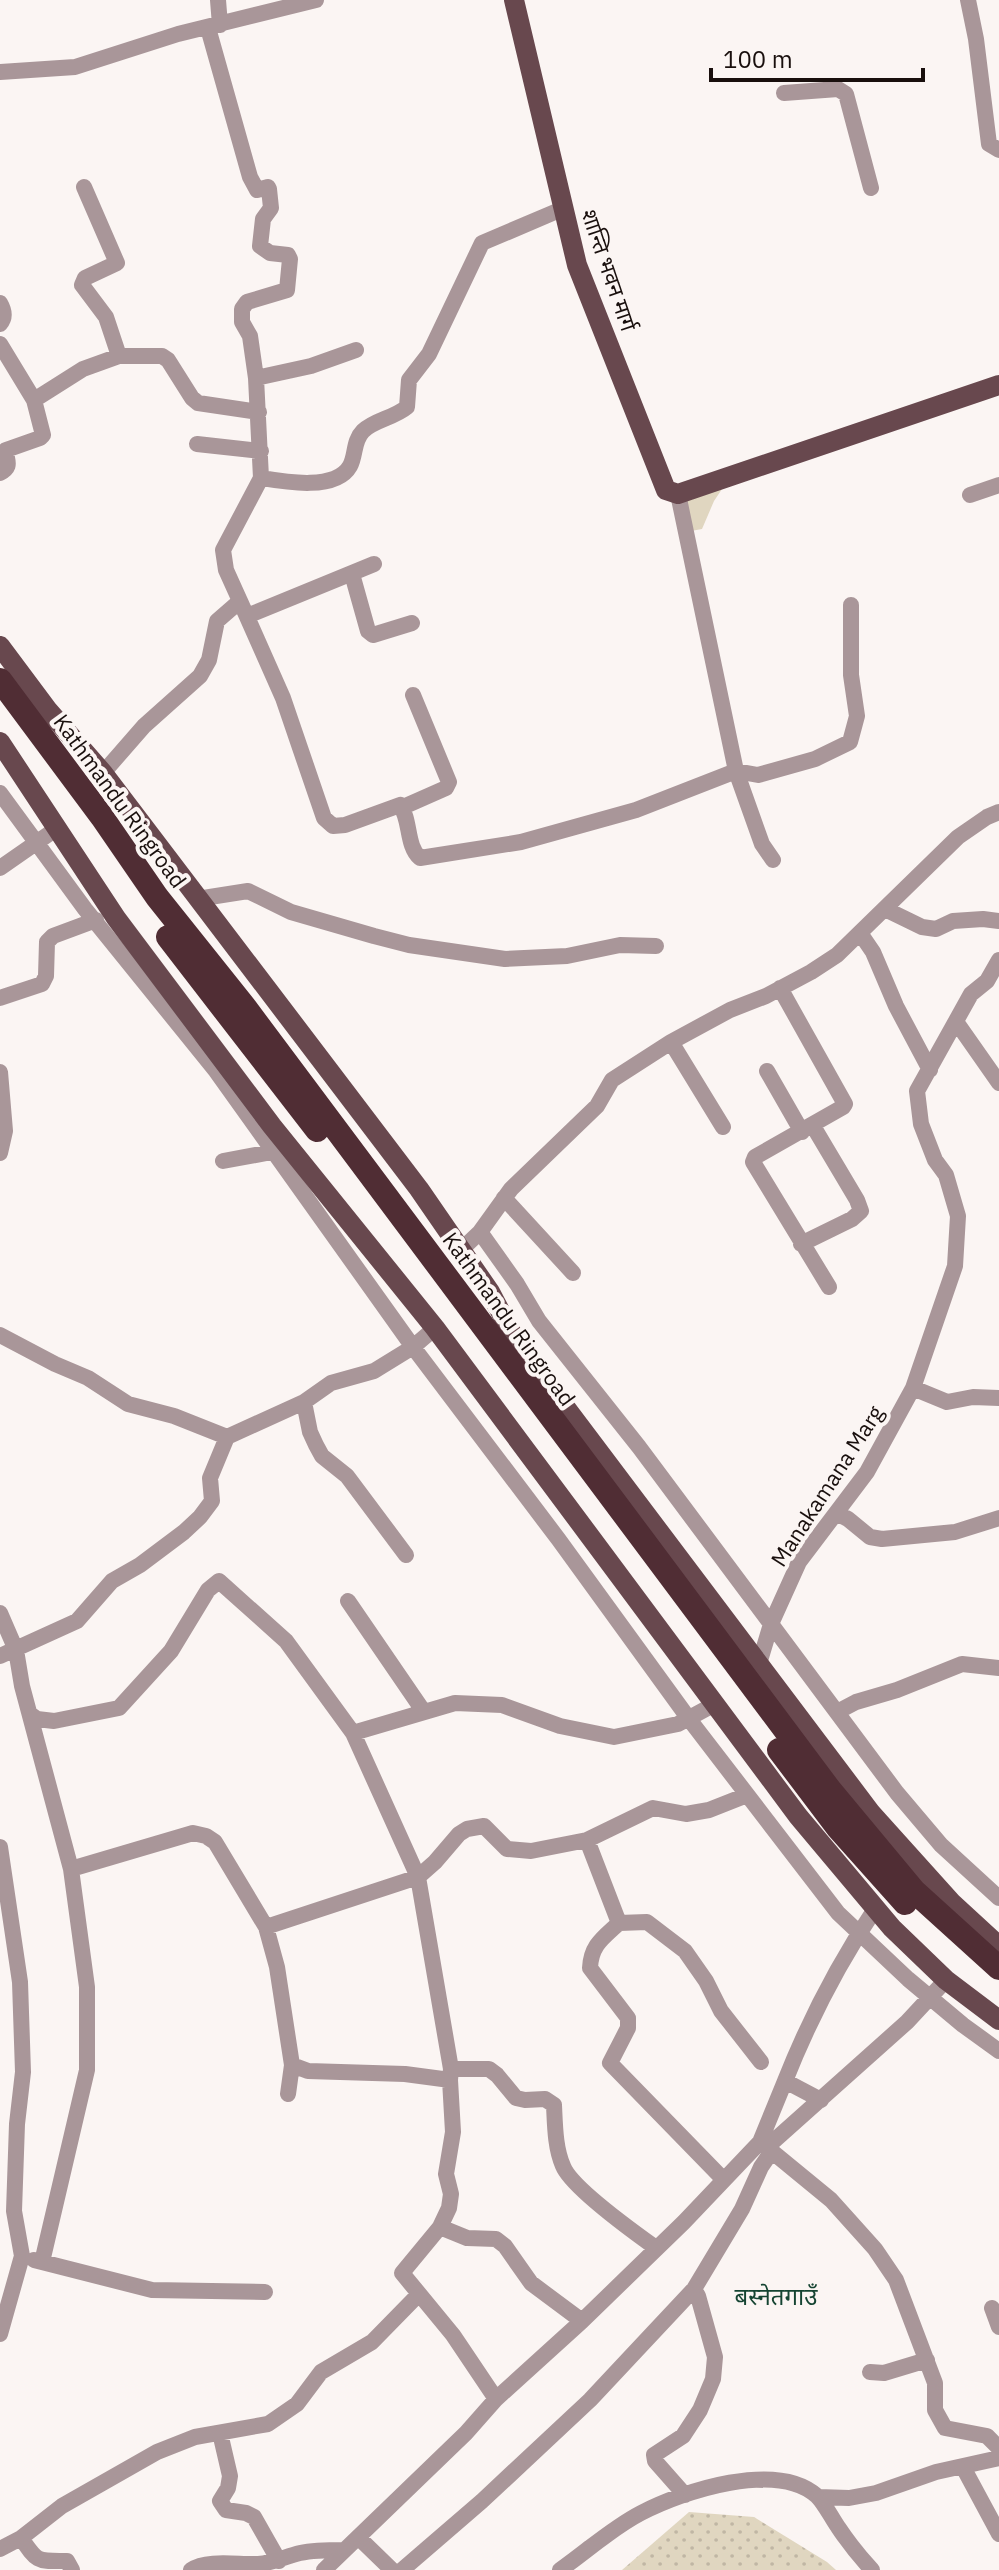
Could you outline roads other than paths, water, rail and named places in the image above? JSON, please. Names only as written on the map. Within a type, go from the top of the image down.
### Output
[{"type":"highway","name":"Kathmandu Ringroad","points":[[0,680],[157,897],[244,1006],[830,1790],[914,1891],[999,1968]]},
{"type":"highway","name":"Kathmandu Ringroad","points":[[0,705],[145,906],[456,1316],[821,1806],[917,1917],[999,1988]]},
{"type":"main road","name":"शान्ति भवन मार्ग","points":[[514,0],[562,209],[586,294],[666,490],[678,494]]},
{"type":"main road","points":[[678,494],[999,385]]},
{"type":"main road","points":[[0,646],[47,709],[103,773],[419,1189],[490,1292],[517,1343],[895,1842],[952,1903],[998,1943]]},
{"type":"main road","points":[[0,742],[116,918],[272,1126],[435,1328],[798,1816],[875,1909],[946,1980],[999,2020]]},
{"type":"street","points":[[218,0],[214,26],[250,177],[257,190],[269,189],[271,208],[263,219],[260,246],[270,253],[288,255],[290,259],[287,290],[247,302],[242,309],[242,322],[250,336],[256,378],[261,478],[223,550],[226,570],[283,698],[324,818],[333,826],[345,825],[396,805],[403,807],[446,788],[449,782],[413,695]]},
{"type":"street","points":[[0,72],[75,67],[157,40],[316,0]]},
{"type":"street","points":[[968,0],[989,144],[999,150]]},
{"type":"street","points":[[784,93],[838,89],[846,94],[871,188]]},
{"type":"street","points":[[84,187],[117,263],[85,278],[82,285],[106,317],[119,356]]},
{"type":"street","points":[[261,478],[303,484],[345,474],[352,463],[359,435],[366,428],[407,407],[409,380],[429,354],[482,243],[562,209]]},
{"type":"street","points":[[0,303],[4,310],[0,324]]},
{"type":"street","points":[[0,344],[34,400],[43,435],[6,450],[8,469],[0,473]]},
{"type":"street","points":[[256,378],[311,366],[356,350]]},
{"type":"street","points":[[34,400],[83,369],[119,356],[165,357],[195,402],[259,412]]},
{"type":"street","points":[[197,444],[261,451]]},
{"type":"street","points":[[970,495],[999,485]]},
{"type":"street","points":[[678,494],[736,771],[762,844],[773,860]]},
{"type":"street","points":[[103,773],[144,726],[200,676],[209,660],[217,621],[243,609],[374,564]]},
{"type":"street","points":[[352,574],[368,631],[373,635],[412,623]]},
{"type":"street","points":[[403,807],[414,852],[420,858],[521,842],[636,810],[736,771],[758,775],[815,759],[850,742],[857,716],[851,675],[851,605]]},
{"type":"street","points":[[0,793],[135,972],[216,1071],[413,1347],[689,1719],[838,1913],[931,1998],[999,2051]]},
{"type":"street","points":[[461,1250],[480,1232],[511,1189],[597,1106],[612,1080],[671,1042],[730,1010],[766,996],[837,955],[958,837],[999,812]]},
{"type":"street","points":[[0,868],[56,829]]},
{"type":"street","points":[[197,899],[248,891],[291,912],[374,936],[409,945],[505,959],[567,956],[620,945],[656,946]]},
{"type":"street","points":[[885,909],[922,927],[936,929],[953,921],[999,921]]},
{"type":"street","points":[[0,998],[42,984],[46,976],[47,942],[53,936],[96,920]]},
{"type":"street","points":[[860,933],[873,952],[896,1006],[930,1070]]},
{"type":"street","name":"Manakamana Marg","points":[[759,1664],[771,1624],[799,1562],[867,1472],[913,1388],[955,1266],[958,1216],[946,1175],[935,1160],[921,1124],[917,1091],[971,994],[993,982],[999,960]]},
{"type":"street","points":[[780,988],[844,1100],[843,1107],[755,1157],[753,1162],[829,1287]]},
{"type":"street","points":[[957,1023],[999,1083]]},
{"type":"street","points":[[671,1042],[723,1127]]},
{"type":"street","points":[[767,1071],[857,1200],[861,1211],[852,1219],[801,1244]]},
{"type":"street","points":[[0,1072],[5,1131],[0,1153]]},
{"type":"street","points":[[223,1161],[272,1152]]},
{"type":"street","points":[[504,1198],[573,1273]]},
{"type":"street","points":[[480,1232],[539,1321],[639,1447],[897,1793],[941,1845],[999,1898]]},
{"type":"street","points":[[8,1653],[77,1621],[112,1581],[140,1565],[200,1517],[212,1501],[210,1478],[227,1437],[304,1402],[331,1383],[374,1371],[413,1347],[435,1328]]},
{"type":"street","points":[[0,1335],[88,1378],[128,1404],[174,1416],[227,1437]]},
{"type":"street","points":[[913,1388],[947,1402],[973,1397],[999,1398]]},
{"type":"street","points":[[304,1402],[310,1432],[322,1456],[347,1476],[406,1555]]},
{"type":"street","points":[[836,1513],[870,1537],[882,1539],[955,1532],[999,1518]]},
{"type":"street","points":[[30,1714],[37,1719],[54,1721],[119,1708],[171,1651],[208,1590],[219,1581],[286,1641],[353,1733],[418,1877],[450,2075],[453,2132],[446,2174],[451,2194],[449,2208],[440,2227],[402,2273],[453,2335],[496,2399]]},
{"type":"street","points":[[348,1601],[424,1712]]},
{"type":"street","points":[[0,1613],[8,1653],[22,1686],[71,1869],[87,1987],[87,2070],[42,2262]]},
{"type":"street","points":[[837,1712],[856,1702],[897,1690],[962,1664],[999,1668]]},
{"type":"street","points":[[353,1733],[455,1703],[502,1705],[560,1726],[614,1737],[678,1724],[715,1704]]},
{"type":"street","points":[[266,1927],[418,1877],[467,1829],[484,1826],[507,1849],[531,1851],[587,1840],[653,1808],[686,1814],[709,1810],[747,1795]]},
{"type":"street","points":[[71,1869],[193,1833],[215,1842],[266,1927],[277,1967],[292,2065],[288,2094]]},
{"type":"street","points":[[587,1840],[619,1923]]},
{"type":"street","points":[[0,1847],[20,1982],[23,2072],[17,2124],[14,2211],[22,2256],[0,2334]]},
{"type":"street","points":[[402,2570],[482,2501],[590,2400],[694,2289],[742,2209],[761,2167],[785,2081],[796,2054],[875,1909]]},
{"type":"street","points":[[723,2179],[610,2063],[628,2028],[628,2018],[590,1968],[592,1949],[619,1923],[647,1922],[685,1951],[706,1981],[721,2011],[761,2062]]},
{"type":"street","points":[[324,2570],[466,2433],[496,2399],[582,2321],[723,2179],[821,2100],[931,1998],[946,1980]]},
{"type":"street","points":[[292,2065],[308,2071],[450,2075],[489,2069],[516,2098],[545,2099],[554,2105],[563,2169],[590,2197],[656,2248]]},
{"type":"street","points":[[785,2081],[821,2100]]},
{"type":"street","points":[[766,2147],[831,2200],[875,2249],[896,2280],[935,2383],[935,2410],[945,2428],[987,2436],[999,2448]]},
{"type":"street","points":[[440,2227],[467,2238],[496,2239],[505,2246],[531,2283],[582,2321]]},
{"type":"street","points":[[22,2256],[152,2290],[265,2292]]},
{"type":"street","points":[[685,2495],[655,2461],[654,2455],[683,2436],[700,2410],[713,2379],[715,2357],[694,2289]]},
{"type":"street","points":[[0,2549],[21,2538],[62,2506],[143,2459],[195,2437],[268,2424],[297,2404],[321,2372],[372,2342],[419,2294]]},
{"type":"street","points":[[992,2308],[999,2327]]},
{"type":"street","points":[[870,2372],[895,2371],[927,2360]]},
{"type":"street","points":[[220,2433],[230,2476],[228,2488],[220,2501],[226,2510],[254,2517],[279,2561]]},
{"type":"street","points":[[560,2570],[634,2517],[685,2495],[716,2486],[776,2479],[791,2482],[818,2497],[849,2498],[876,2493],[936,2472],[999,2458]]},
{"type":"street","points":[[963,2467],[999,2534]]},
{"type":"street","points":[[818,2497],[848,2543],[872,2570]]},
{"type":"street","points":[[358,2537],[392,2570]]},
{"type":"street","points":[[21,2538],[34,2558],[67,2561],[72,2570]]},
{"type":"street","points":[[191,2570],[194,2567],[279,2561],[299,2553],[344,2550]]},
{"type":"district","name":"बस्नेतगाउँ","points":[[776,2297]]}]
